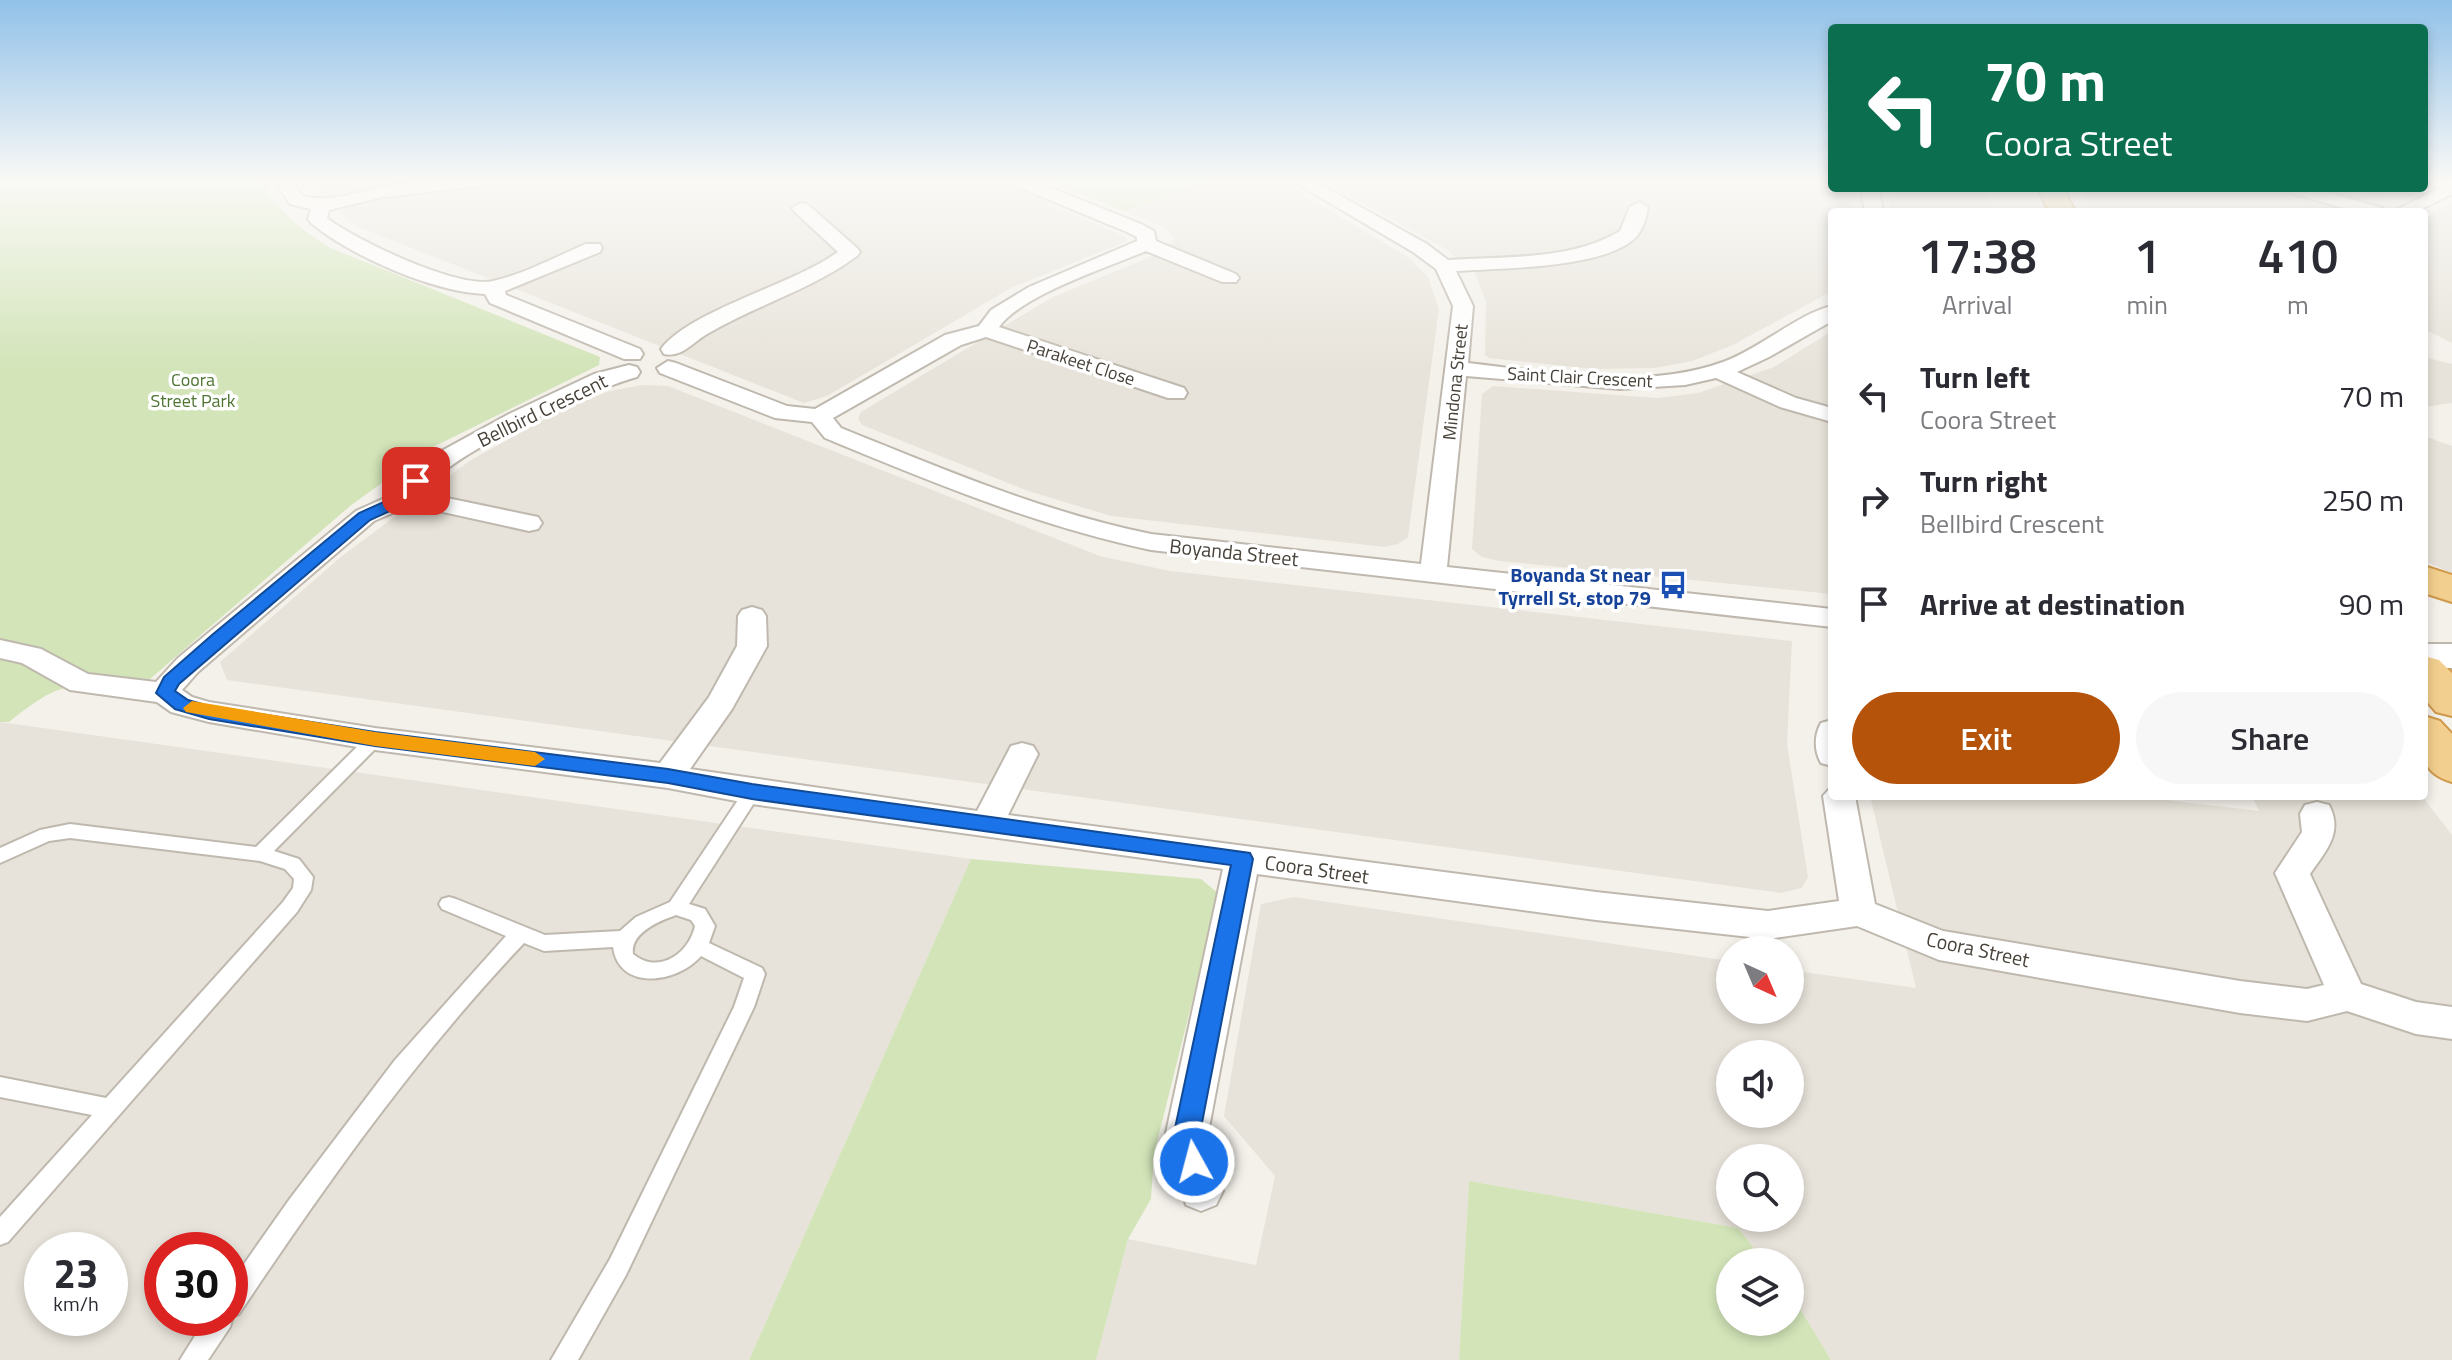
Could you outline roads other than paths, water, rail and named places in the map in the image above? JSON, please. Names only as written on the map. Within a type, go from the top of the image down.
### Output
[{"type":"highway","points":[[2428,580],[2452,590]]},
{"type":"highway","points":[[2428,737],[2452,768]]},
{"type":"highway","points":[[2428,758],[2452,768]]},
{"type":"street","points":[[354,243],[463,286],[494,288],[593,248]]},
{"type":"street","points":[[494,288],[497,299],[652,373],[670,359],[691,333],[821,272],[850,252],[840,243]]},
{"type":"street","points":[[1411,243],[1444,266],[1594,252],[1611,243]]},
{"type":"street","points":[[670,359],[783,413],[819,416],[953,340],[986,330],[998,314],[1036,291],[1146,244],[1229,278]]},
{"type":"street","name":"Mindona Street","points":[[1433,574],[1463,306],[1444,266]]},
{"type":"street","name":"Saint Clair Crescent","points":[[1458,369],[1631,382],[1719,371],[1828,314]]},
{"type":"street","name":"Parakeet Close","points":[[986,330],[1176,393]]},
{"type":"street","name":"Bellbird Crescent","points":[[165,693],[171,681],[188,665],[365,516],[408,497],[416,481],[434,465],[517,419],[630,363]]},
{"type":"street","points":[[1719,371],[1769,396],[1828,414]]},
{"type":"street","name":"Boyanda Street","points":[[819,416],[833,433],[1043,517],[1099,533],[1151,542],[1828,622]]},
{"type":"street","points":[[408,497],[529,523]]},
{"type":"street","points":[[668,776],[721,702],[752,646],[752,616]]},
{"type":"street","name":"Coora Street","points":[[0,649],[31,656],[81,683],[165,693],[182,705],[209,712],[375,739],[668,776],[752,792],[987,825],[1596,906],[1768,925],[1859,912],[1939,945],[2240,997],[2307,1005],[2347,995]]},
{"type":"street","points":[[987,825],[1022,754]]},
{"type":"street","points":[[1840,800],[1859,912]]},
{"type":"street","points":[[2317,814],[2319,834],[2292,873],[2347,995],[2416,1018],[2452,1023]]},
{"type":"street","points":[[1201,1191],[1187,1133],[1243,859]]},
{"type":"lane","points":[[260,854],[375,739]]},
{"type":"lane","points":[[676,908],[752,792]]},
{"type":"lane","points":[[0,856],[46,835],[70,831],[260,854],[292,864],[304,877],[302,890],[290,907],[0,1234]]},
{"type":"lane","points":[[449,904],[544,943],[625,939]]},
{"type":"lane","points":[[676,908],[698,914],[705,926],[700,947],[686,960],[672,967],[644,970],[628,961],[624,952],[625,939],[648,915],[676,908]]},
{"type":"lane","points":[[248,1278],[378,1099],[478,976],[520,934]]},
{"type":"lane","points":[[564,1360],[618,1267],[748,996],[755,974],[700,947]]},
{"type":"lane","points":[[0,1087],[111,1109]]},
{"type":"lane","points":[[193,1360],[209,1336]]},
{"type":"place","name":"Boyanda St near Tyrrell St, stop 79","points":[[1673,585]]},
{"type":"park label","name":"Coora Street Park","points":[[193,389]]}]
